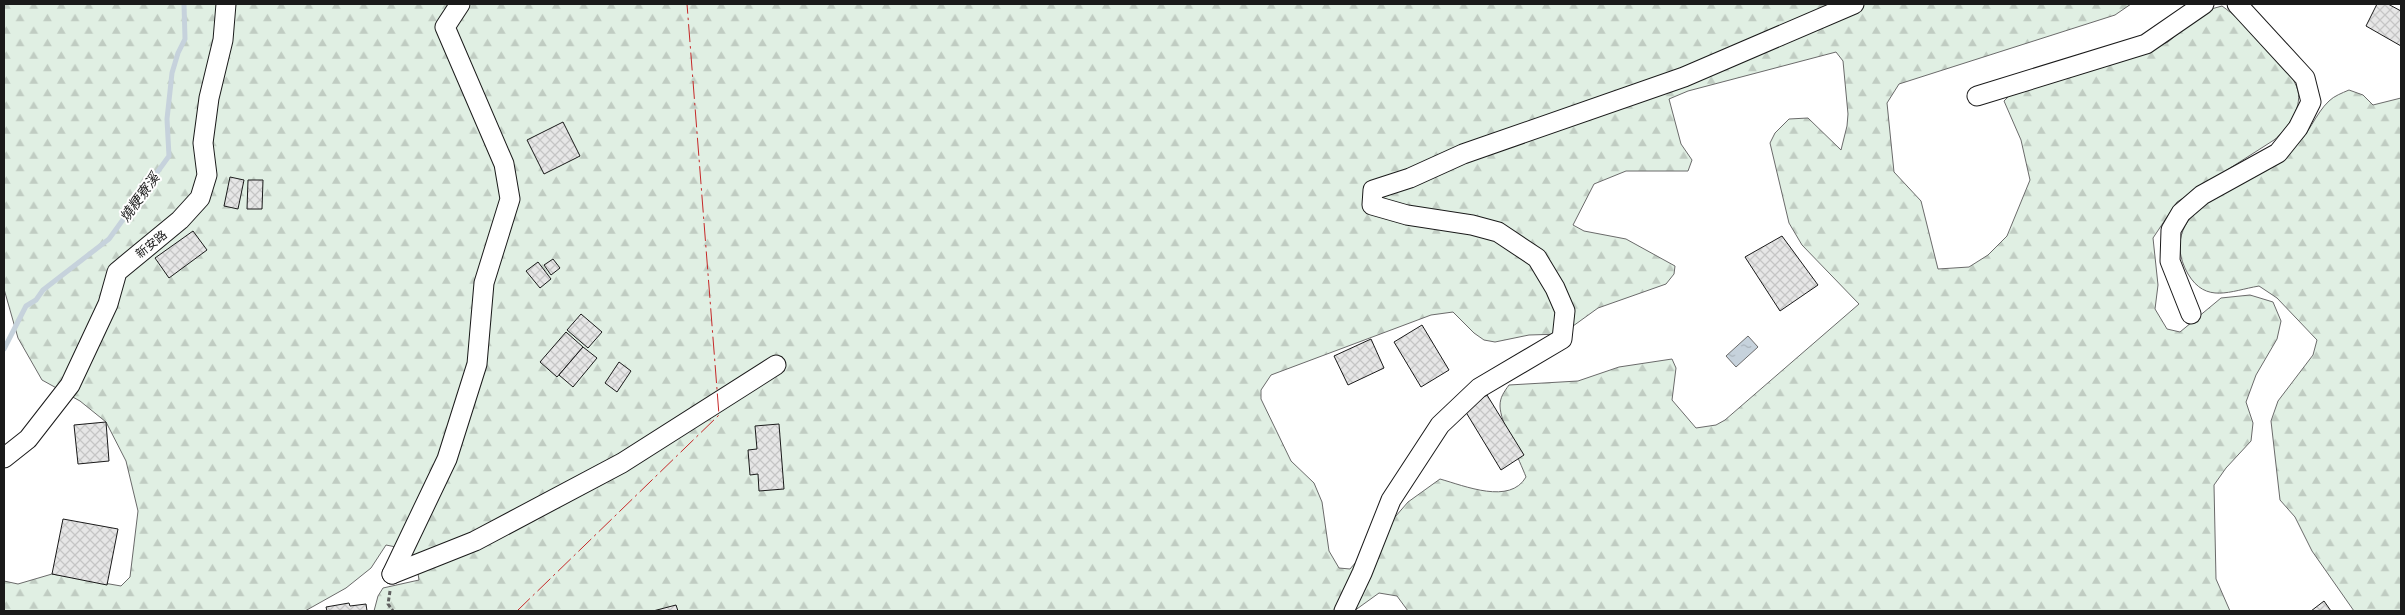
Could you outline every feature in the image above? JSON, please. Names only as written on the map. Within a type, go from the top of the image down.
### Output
[{"type":"street","name":"新安路","points":[[4,458],[28,439],[70,385],[108,304],[117,272],[180,220],[200,198],[207,175],[203,143],[209,98],[224,40],[226,4]]},
{"type":"street","points":[[460,4],[445,27],[504,164],[510,199],[484,283],[477,364],[447,459],[392,574],[475,541],[622,463],[776,365]]},
{"type":"street","points":[[1344,611],[1362,573],[1391,500],[1440,424],[1479,388],[1562,339],[1565,311],[1555,288],[1537,258],[1498,232],[1472,224],[1407,215],[1372,205],[1373,190],[1410,178],[1464,154],[1684,77],[1854,4]]},
{"type":"street","points":[[1977,96],[2146,44],[2204,4]]},
{"type":"street","points":[[2191,314],[2170,261],[2171,230],[2181,213],[2202,195],[2278,153],[2298,128],[2310,102],[2305,78],[2236,4]]},
{"type":"green space","points":[[4,4],[2131,4],[2115,15],[1899,84],[1887,103],[1894,172],[1921,201],[1938,269],[1969,267],[1988,255],[2007,236],[2030,180],[2021,140],[2004,101],[2012,93],[2116,62],[2168,42],[2204,11],[2222,6],[2253,32],[2277,57],[2294,81],[2299,98],[2296,112],[2274,140],[2177,202],[2153,238],[2158,285],[2155,309],[2167,329],[2180,332],[2221,298],[2250,295],[2273,302],[2281,321],[2277,339],[2256,375],[2246,402],[2253,423],[2251,441],[2226,468],[2214,485],[2216,579],[2230,611],[1408,611],[1397,596],[1379,593],[1354,611],[374,611],[378,596],[383,588],[419,580],[417,567],[396,547],[386,545],[371,568],[346,588],[305,611],[4,611],[4,581],[18,584],[52,574],[121,586],[130,577],[138,511],[126,461],[106,422],[80,401],[42,380],[18,338],[4,289]],"holes":[[[1836,52],[1843,61],[1848,114],[1841,150],[1808,118],[1789,119],[1775,133],[1770,143],[1789,223],[1802,245],[1859,304],[1725,420],[1716,425],[1696,428],[1672,400],[1676,368],[1672,359],[1619,367],[1578,381],[1509,385],[1504,392],[1500,406],[1507,431],[1526,477],[1519,485],[1509,490],[1498,492],[1474,489],[1440,479],[1408,502],[1350,569],[1339,568],[1329,551],[1322,502],[1314,483],[1291,461],[1261,399],[1261,390],[1271,375],[1431,315],[1453,312],[1474,333],[1484,340],[1495,342],[1529,335],[1562,334],[1598,308],[1666,284],[1674,274],[1675,266],[1626,239],[1584,231],[1573,225],[1594,184],[1626,171],[1688,171],[1692,160],[1681,144],[1669,99],[1688,91]]]},
{"type":"green space","points":[[2349,90],[2363,95],[2373,105],[2401,98],[2401,611],[2354,611],[2312,551],[2295,517],[2280,500],[2271,421],[2278,401],[2313,355],[2317,340],[2277,298],[2259,286],[2219,293],[2203,289],[2188,274],[2180,251],[2183,230],[2195,213],[2212,197],[2233,183],[2277,159],[2294,147],[2304,137],[2324,106],[2336,96]]},
{"type":"water","points":[[1748,336],[1758,347],[1736,367],[1726,356]]},
{"type":"building","points":[[2377,4],[2388,4],[2401,11],[2401,46],[2366,26]]},
{"type":"building","points":[[563,122],[580,156],[544,174],[527,140]]},
{"type":"building","points":[[230,177],[244,180],[238,209],[224,206]]},
{"type":"building","points":[[248,180],[263,180],[262,209],[247,209]]},
{"type":"building","points":[[193,231],[207,250],[169,278],[155,258]]},
{"type":"building","points":[[1782,236],[1818,285],[1780,311],[1745,257]]},
{"type":"building","points":[[553,259],[560,268],[551,275],[544,265]]},
{"type":"building","points":[[538,262],[551,279],[540,288],[526,271]]},
{"type":"building","points":[[581,314],[602,332],[588,348],[567,330]]},
{"type":"building","points":[[1422,325],[1449,370],[1421,387],[1394,342]]},
{"type":"building","points":[[566,332],[583,347],[557,377],[540,362]]},
{"type":"building","points":[[1371,339],[1384,368],[1348,385],[1334,356]]},
{"type":"building","points":[[583,347],[597,358],[573,387],[559,375]]},
{"type":"building","points":[[619,362],[631,371],[617,392],[605,383]]},
{"type":"building","points":[[1487,395],[1524,455],[1501,470],[1464,409]]},
{"type":"building","points":[[106,422],[109,461],[78,464],[74,425]]},
{"type":"building","points":[[779,424],[784,489],[759,491],[758,474],[750,475],[748,450],[757,449],[755,426]]},
{"type":"building","points":[[63,519],[118,529],[107,585],[52,574]]},
{"type":"building","points":[[2324,601],[2331,611],[2311,611]]},
{"type":"building","points":[[349,603],[350,606],[366,604],[367,611],[327,611],[326,607]]},
{"type":"building","points":[[676,605],[678,611],[653,611]]},
{"type":"waterway","name":"燒粳寮溪","points":[[4,349],[26,306],[36,300],[43,290],[109,239],[169,156],[167,119],[172,73],[178,53],[185,39],[184,4]]},
{"type":"power","points":[[517,611],[719,415],[687,4]]}]
